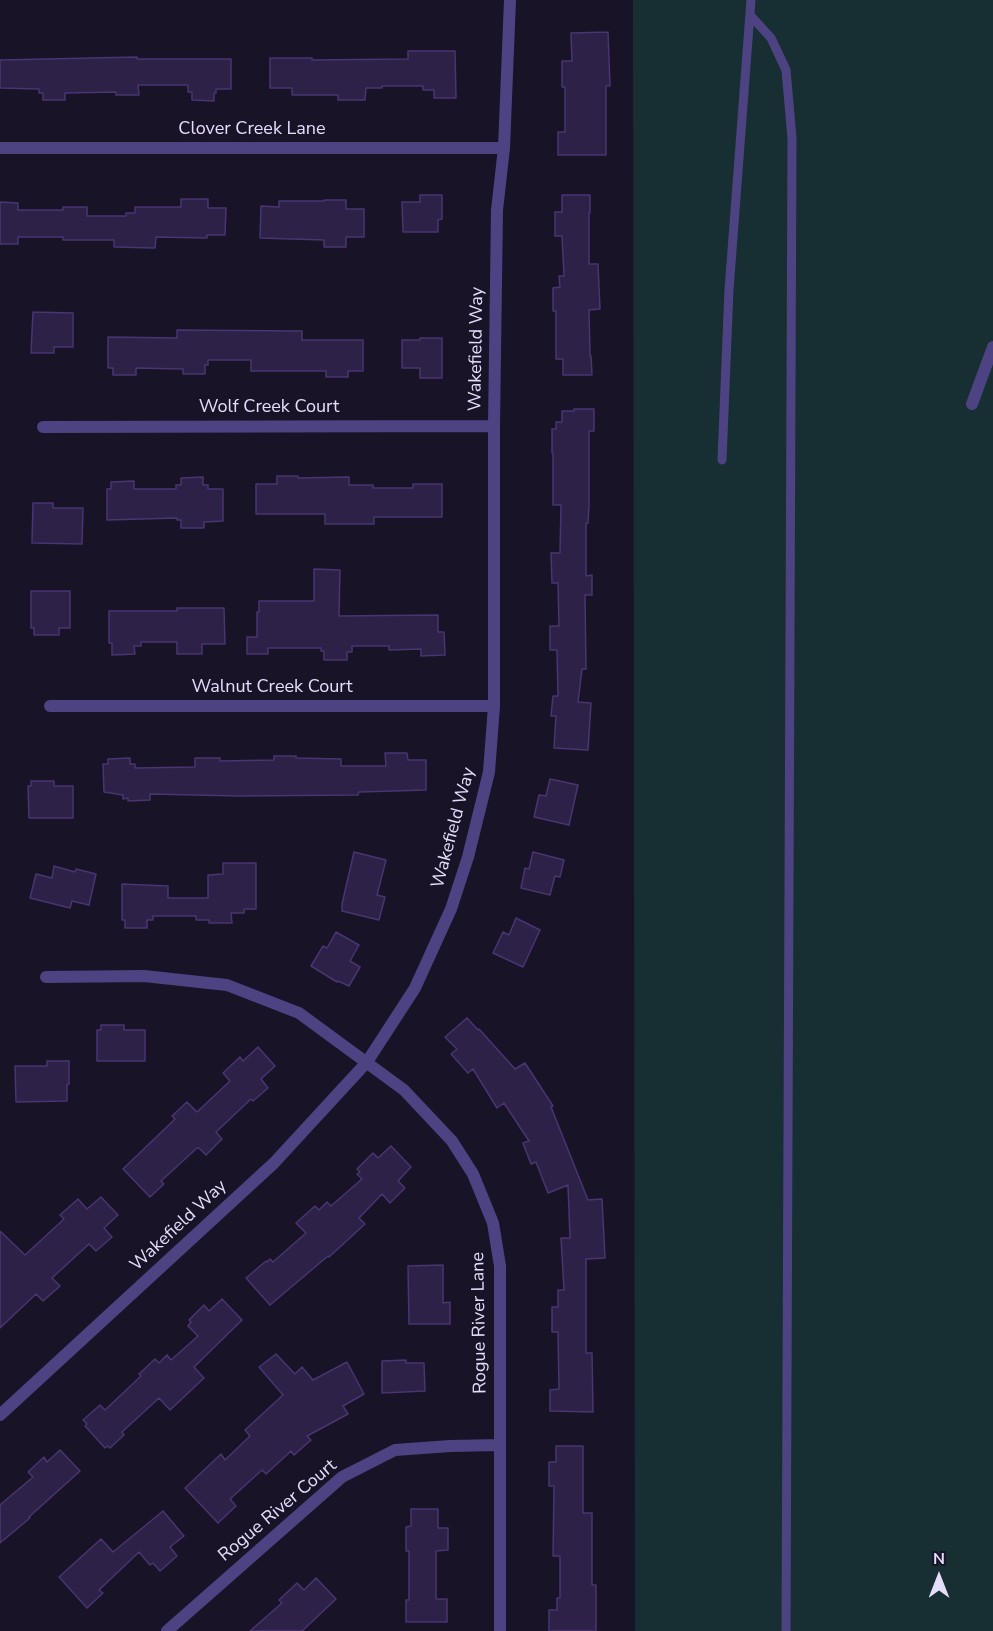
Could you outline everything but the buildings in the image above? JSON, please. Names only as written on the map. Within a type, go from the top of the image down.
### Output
[{"type":"street","name":"Wakefield Way","points":[[1,1413],[274,1163],[367,1062],[415,988],[451,909],[468,857],[489,772],[494,706],[497,210],[504,148],[510,0]]},
{"type":"street","name":"Clover Creek Lane","points":[[0,148],[504,148]]},
{"type":"street","points":[[972,404],[993,347]]},
{"type":"street","name":"Wolf Creek Court","points":[[43,427],[494,426]]},
{"type":"street","name":"Walnut Creek Court","points":[[50,706],[494,706]]},
{"type":"street","name":"Rogue River Lane","points":[[45,977],[144,976],[228,985],[300,1013],[404,1090],[452,1141],[473,1174],[493,1223],[500,1266],[500,1631]]},
{"type":"street","name":"Rogue River Court","points":[[167,1631],[342,1477],[395,1450],[499,1445]]},
{"type":"lane","points":[[722,460],[729,290],[752,0]]},
{"type":"lane","points":[[750,15],[771,38],[786,70],[792,138],[786,1631]]},
{"type":"green space","points":[[633,0],[993,0],[993,1631],[635,1631]]}]
